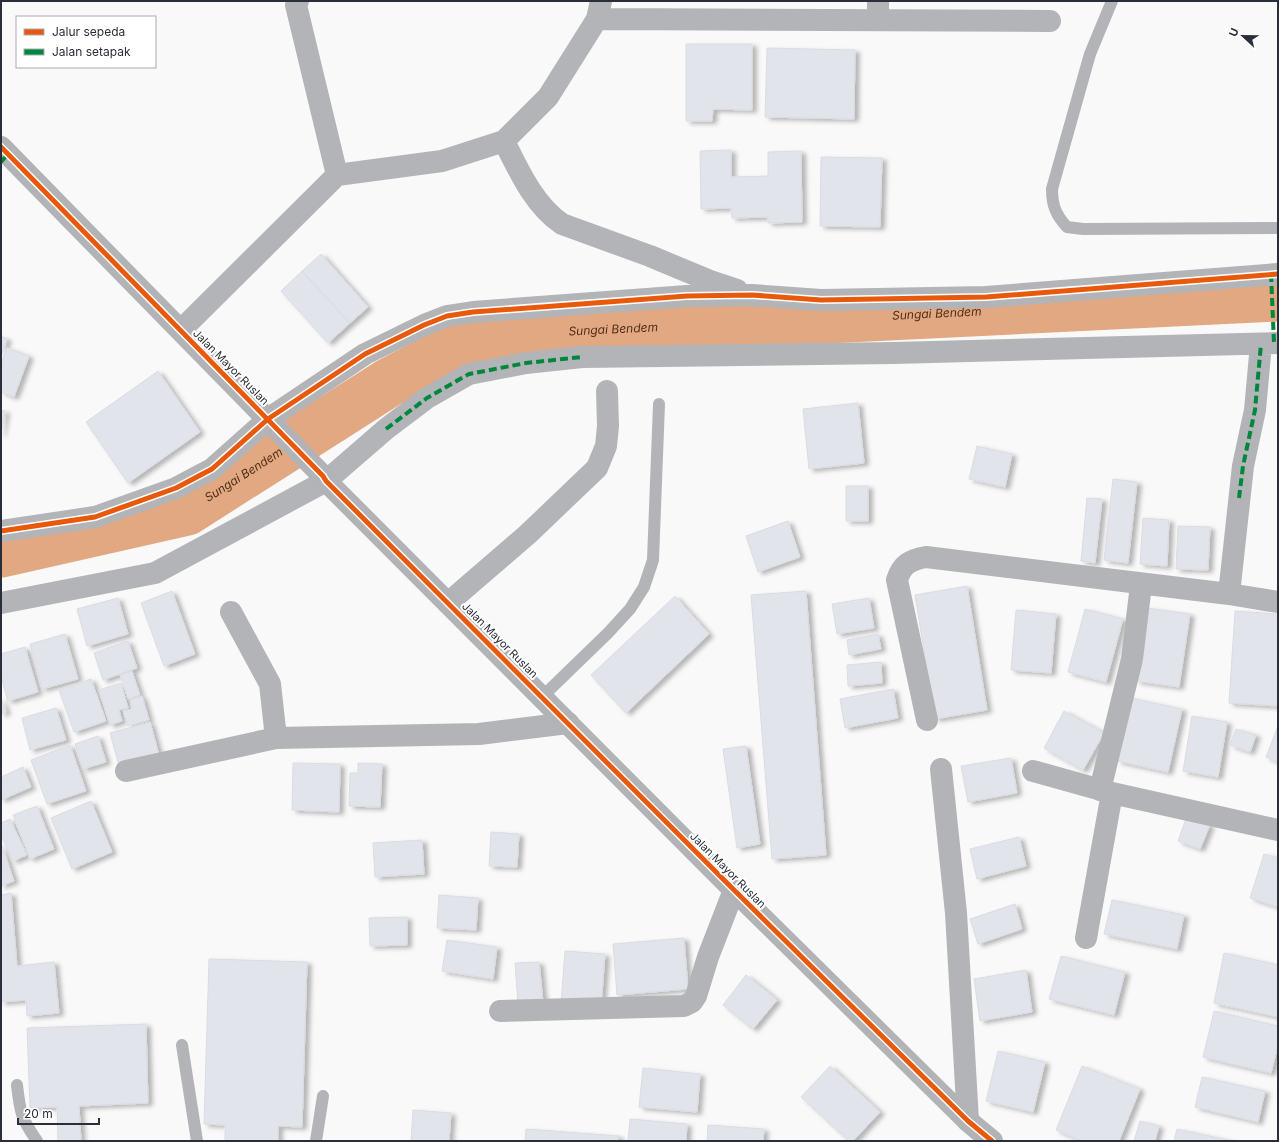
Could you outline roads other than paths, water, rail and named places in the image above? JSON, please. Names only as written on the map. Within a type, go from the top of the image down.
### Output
[{"type":"street","points":[[295,2],[337,175]]},
{"type":"street","points":[[181,330],[337,175],[387,170],[442,161],[504,141],[548,97],[599,10],[878,10],[1050,21]]},
{"type":"street","points":[[504,141],[526,184],[551,216],[562,224],[650,256],[710,281],[752,295]]},
{"type":"street","name":"Jalan Mayor Ruslan","points":[[3,154],[181,330],[272,423],[324,479],[734,890],[968,1121],[992,1141]]},
{"type":"street","points":[[1,532],[95,517],[176,488],[212,468],[365,354],[402,334],[447,316],[473,312],[687,296],[752,295],[821,300],[986,297],[1278,274]]},
{"type":"street","points":[[1,603],[155,572],[324,479],[426,398],[469,374],[526,362],[582,356],[894,353],[1270,344],[1243,466],[1229,594]]},
{"type":"street","points":[[448,603],[528,534],[597,468],[606,446],[608,426],[607,391]]},
{"type":"street","points":[[927,720],[897,580],[904,564],[913,559],[926,557],[1141,585],[1229,594],[1278,602]]},
{"type":"street","points":[[1086,938],[1106,791],[1132,659],[1141,585]]},
{"type":"street","points":[[230,612],[270,684],[276,738]]},
{"type":"street","points":[[126,771],[276,738],[479,734],[568,723]]},
{"type":"street","points":[[941,769],[956,913],[968,1121]]},
{"type":"street","points":[[1033,771],[1106,791],[1278,830]]},
{"type":"street","points":[[500,1011],[684,1006],[692,1002],[696,996],[708,957],[734,890]]},
{"type":"lane","points":[[1112,1],[1090,54],[1052,189],[1052,204],[1058,216],[1067,227],[1083,229],[1278,228]]},
{"type":"lane","points":[[542,697],[608,633],[630,609],[644,588],[653,560],[659,404]]},
{"type":"lane","points":[[182,1045],[197,1141]]},
{"type":"lane","points":[[17,1085],[20,1109],[24,1123],[37,1141]]},
{"type":"lane","points":[[316,1141],[323,1096]]},
{"type":"waterway","name":"Sungai Bendem","points":[[1,553],[187,511],[388,383],[477,336],[1278,297]]}]
